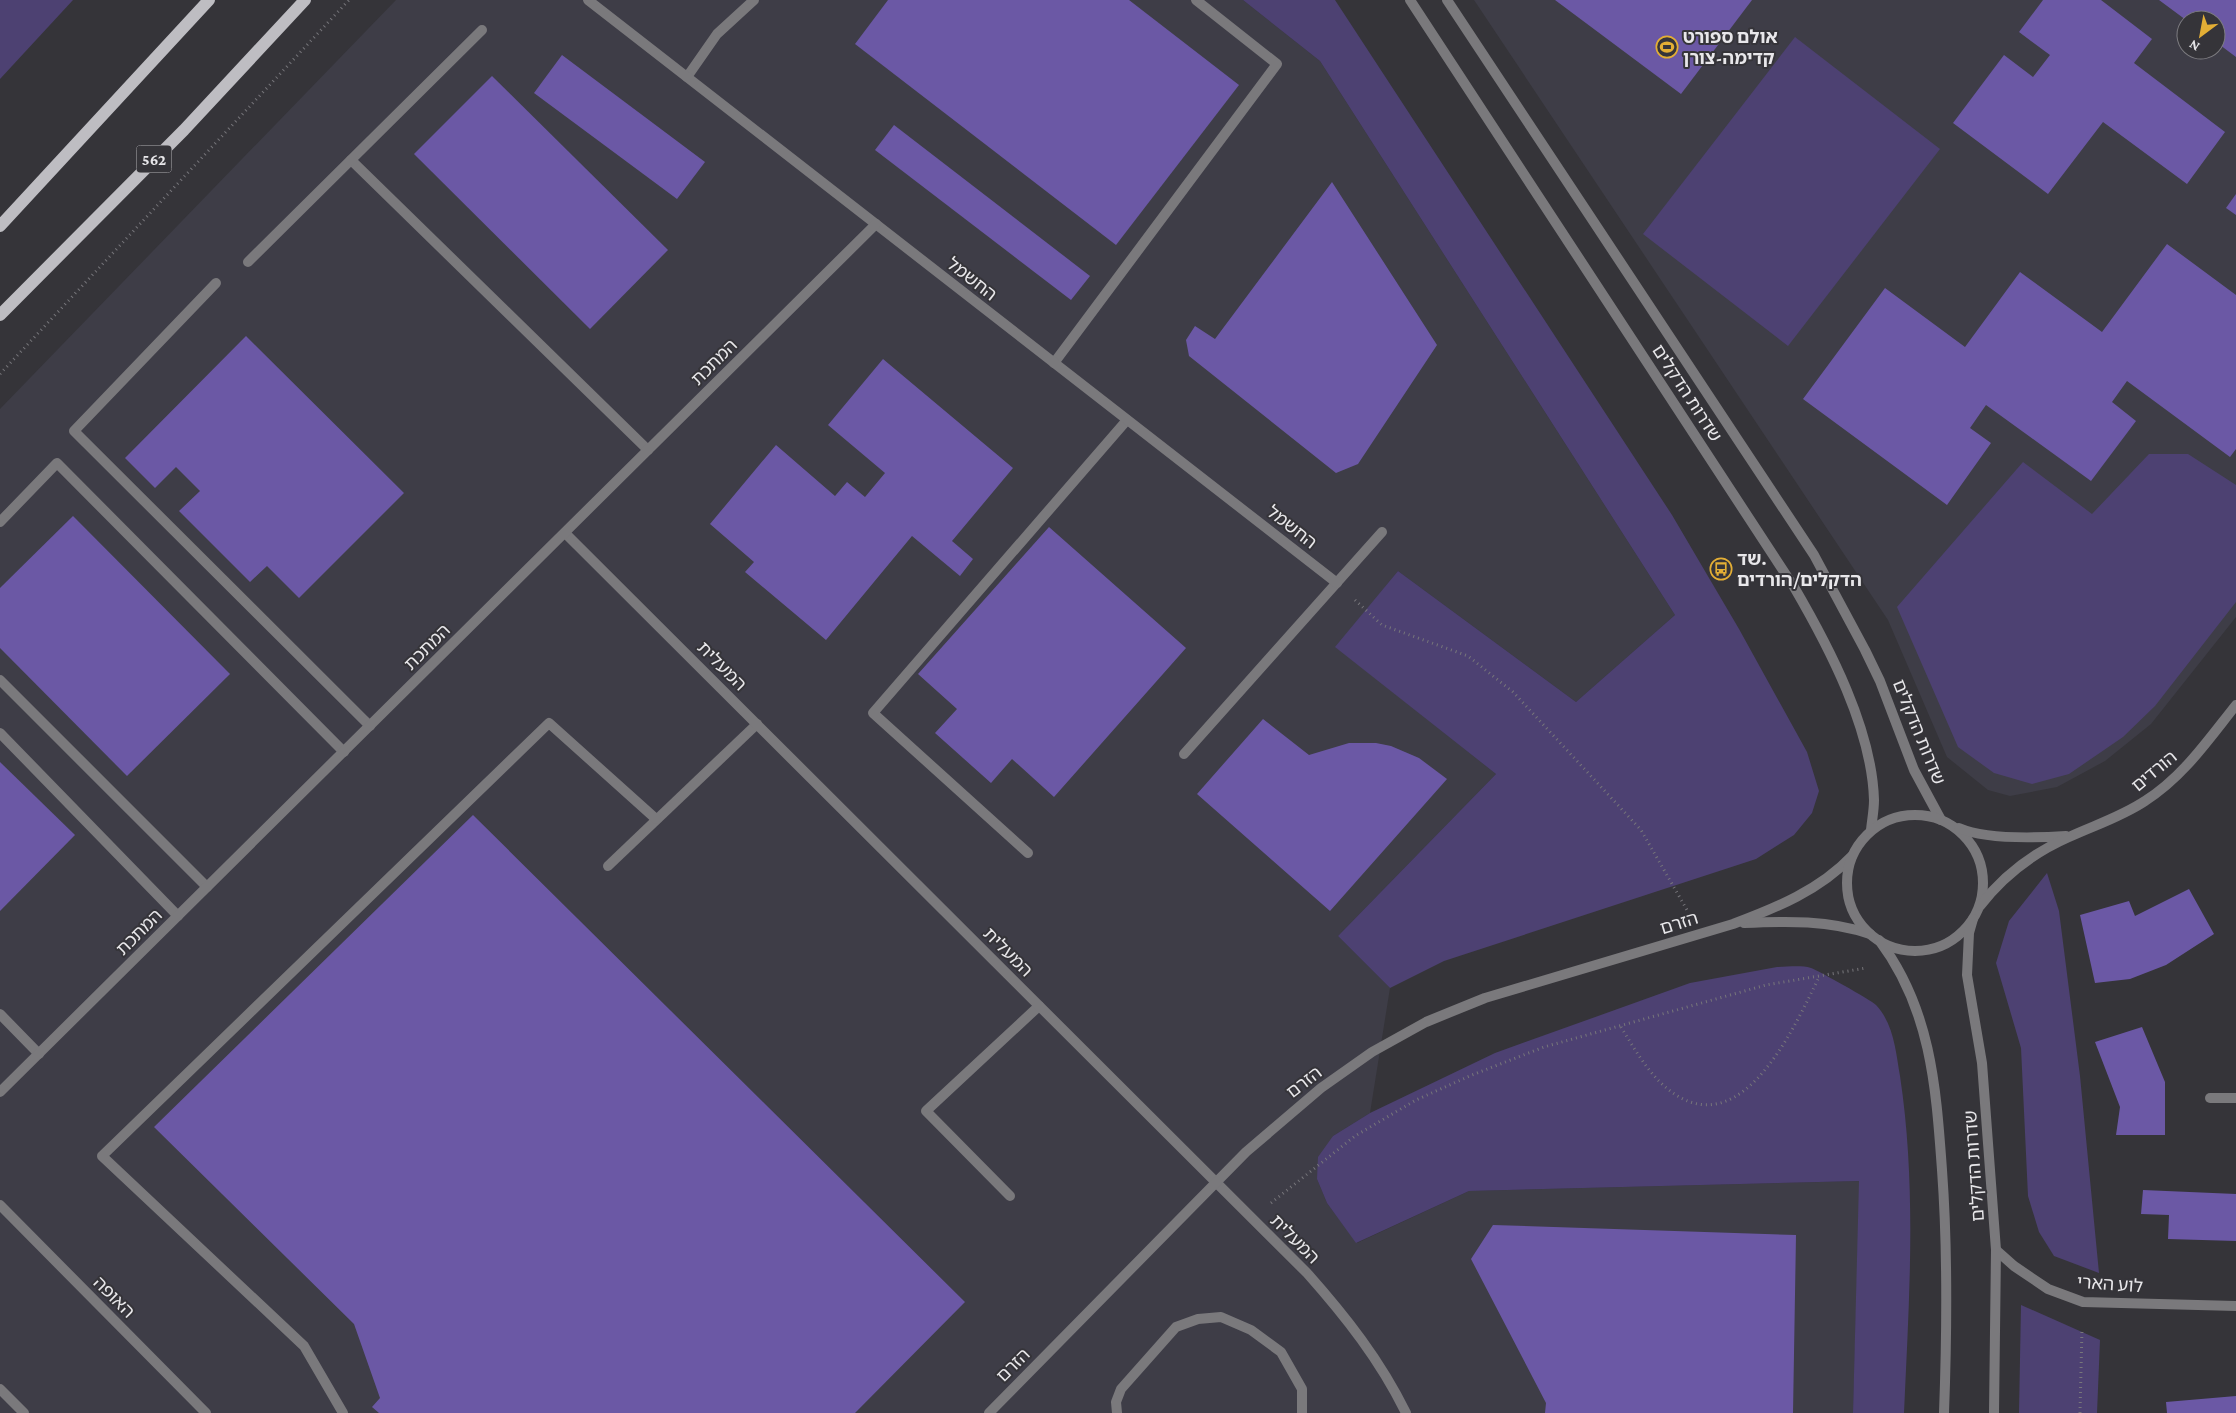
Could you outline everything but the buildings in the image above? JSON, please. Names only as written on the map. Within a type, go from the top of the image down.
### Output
[{"type":"main road","points":[[0,226],[209,0]]},
{"type":"main road","name":"562","points":[[0,315],[184,130],[305,0]]},
{"type":"street","name":"החשמל","points":[[588,0],[1337,583]]},
{"type":"street","points":[[687,77],[717,34],[754,0]]},
{"type":"street","points":[[1054,363],[1277,64],[1196,0]]},
{"type":"street","name":"שדרות הדקלים","points":[[1410,0],[1794,587],[1827,644],[1852,707],[1868,757],[1874,800],[1871,830]]},
{"type":"street","name":"שדרות הדקלים","points":[[1447,0],[1814,555],[1873,666],[1914,770],[1941,820]]},
{"type":"street","points":[[248,262],[482,30]]},
{"type":"street","points":[[351,160],[648,450]]},
{"type":"street","name":"המתכת","points":[[0,1092],[876,224]]},
{"type":"street","points":[[216,283],[74,431],[370,726]]},
{"type":"street","points":[[1028,853],[873,713],[1127,420]]},
{"type":"street","points":[[0,522],[57,462],[344,752]]},
{"type":"street","name":"המעלית","points":[[565,532],[1307,1273],[1354,1328],[1392,1385],[1406,1413]]},
{"type":"street","points":[[1184,754],[1382,532]]},
{"type":"street","points":[[0,680],[207,887]]},
{"type":"street","name":"הורדים","points":[[1975,915],[2000,884],[2038,853],[2111,820],[2158,792],[2188,765],[2236,705]]},
{"type":"street","points":[[343,1413],[304,1346],[102,1156],[549,723],[656,820]]},
{"type":"street","points":[[608,866],[757,724]]},
{"type":"street","points":[[0,732],[178,916]]},
{"type":"street","points":[[1910,815],[1941,820],[1951,825],[1968,839],[1978,857],[1983,888],[1975,915],[1950,941],[1930,949],[1899,949],[1870,934],[1857,917],[1848,898],[1847,877],[1852,856],[1864,837],[1871,830],[1890,819],[1910,815]]},
{"type":"street","name":"הורדים","points":[[1951,825],[1965,831],[1996,835],[2072,836]]},
{"type":"street","name":"הזרם","points":[[995,1411],[1216,1183],[1272,1129],[1321,1088],[1372,1052],[1419,1025],[1485,998],[1733,924],[1795,898],[1830,876],[1852,856]]},
{"type":"street","name":"שדרות הדקלים","points":[[1975,915],[1969,933],[1967,975],[1982,1063],[1996,1250],[1994,1413]]},
{"type":"street","name":"הזרם","points":[[1733,924],[1808,922],[1843,926],[1870,934]]},
{"type":"street","name":"שדרות הדקלים","points":[[1879,940],[1896,963],[1914,1001],[1933,1071],[1947,1267],[1944,1413]]},
{"type":"street","points":[[1010,1196],[926,1112],[1039,1006]]},
{"type":"street","points":[[0,1014],[39,1054]]},
{"type":"street","points":[[2210,1098],[2236,1098]]},
{"type":"street","name":"האופה","points":[[0,1205],[206,1413]]},
{"type":"street","name":"לוע הארי","points":[[1996,1250],[2014,1266],[2048,1289],[2083,1302],[2236,1306]]},
{"type":"street","points":[[1117,1413],[1116,1402],[1121,1389],[1176,1327],[1198,1319],[1222,1317],[1251,1330],[1281,1352],[1302,1389],[1302,1413]]},
{"type":"street","points":[[0,1389],[24,1413]]},
{"type":"path","points":[[0,374],[348,0]]},
{"type":"path","points":[[1337,583],[1382,625],[1468,656],[1513,692],[1641,830],[1700,933]]},
{"type":"path","points":[[1252,1218],[1356,1136],[1416,1100],[1472,1075],[1544,1047],[1766,985],[1896,963]]},
{"type":"path","points":[[1621,1027],[1649,1070],[1663,1084],[1689,1102],[1715,1104],[1741,1093],[1765,1069],[1790,1036],[1819,977]]},
{"type":"path","points":[[2080,1413],[2083,1302]]},
{"type":"shaded area","points":[[0,0],[73,0],[0,79]]},
{"type":"shaded area","points":[[396,0],[1243,0],[1320,61],[1675,615],[1576,702],[1398,571],[1336,647],[1496,774],[1338,936],[1390,988],[1370,1113],[1333,1136],[1317,1179],[1327,1203],[1357,1243],[1469,1191],[1860,1181],[1853,1413],[0,1413],[0,409]]},
{"type":"shaded area","points":[[1243,0],[1335,0],[1672,515],[1739,629],[1807,752],[1819,791],[1812,813],[1794,835],[1756,859],[1444,961],[1390,988],[1338,936],[1496,774],[1335,647],[1398,571],[1576,702],[1675,615],[1320,61]]},
{"type":"shaded area","points":[[1474,0],[2236,0],[2236,617],[2151,724],[2105,761],[2057,787],[2010,796],[1988,790],[1947,757],[1888,620]]},
{"type":"shaded area","points":[[1795,37],[1940,149],[1788,346],[1643,234]]},
{"type":"shaded area","points":[[2149,454],[2188,454],[2236,485],[2236,602],[2155,706],[2123,737],[2069,774],[2032,784],[1994,773],[1958,747],[1897,607],[2023,462],[2092,514]]},
{"type":"shaded area","points":[[2047,873],[2059,911],[2080,1076],[2099,1273],[2054,1256],[2039,1232],[2028,1196],[2021,1048],[1996,963],[2009,921]]},
{"type":"shaded area","points":[[1798,966],[1811,968],[1865,998],[1876,1005],[1882,1013],[1893,1039],[1905,1118],[1910,1202],[1904,1413],[1853,1413],[1859,1181],[1469,1191],[1356,1243],[1327,1203],[1317,1179],[1318,1157],[1333,1136],[1370,1113],[1495,1053],[1690,983],[1777,967]]},
{"type":"shaded area","points":[[2021,1305],[2100,1340],[2097,1413],[2019,1413]]},
{"type":"place","name":"אולם ספורט קדימה-צורן","points":[[1667,47]]},
{"type":"place","name":"שד. הדקלים/הורדים","points":[[1721,569]]}]
